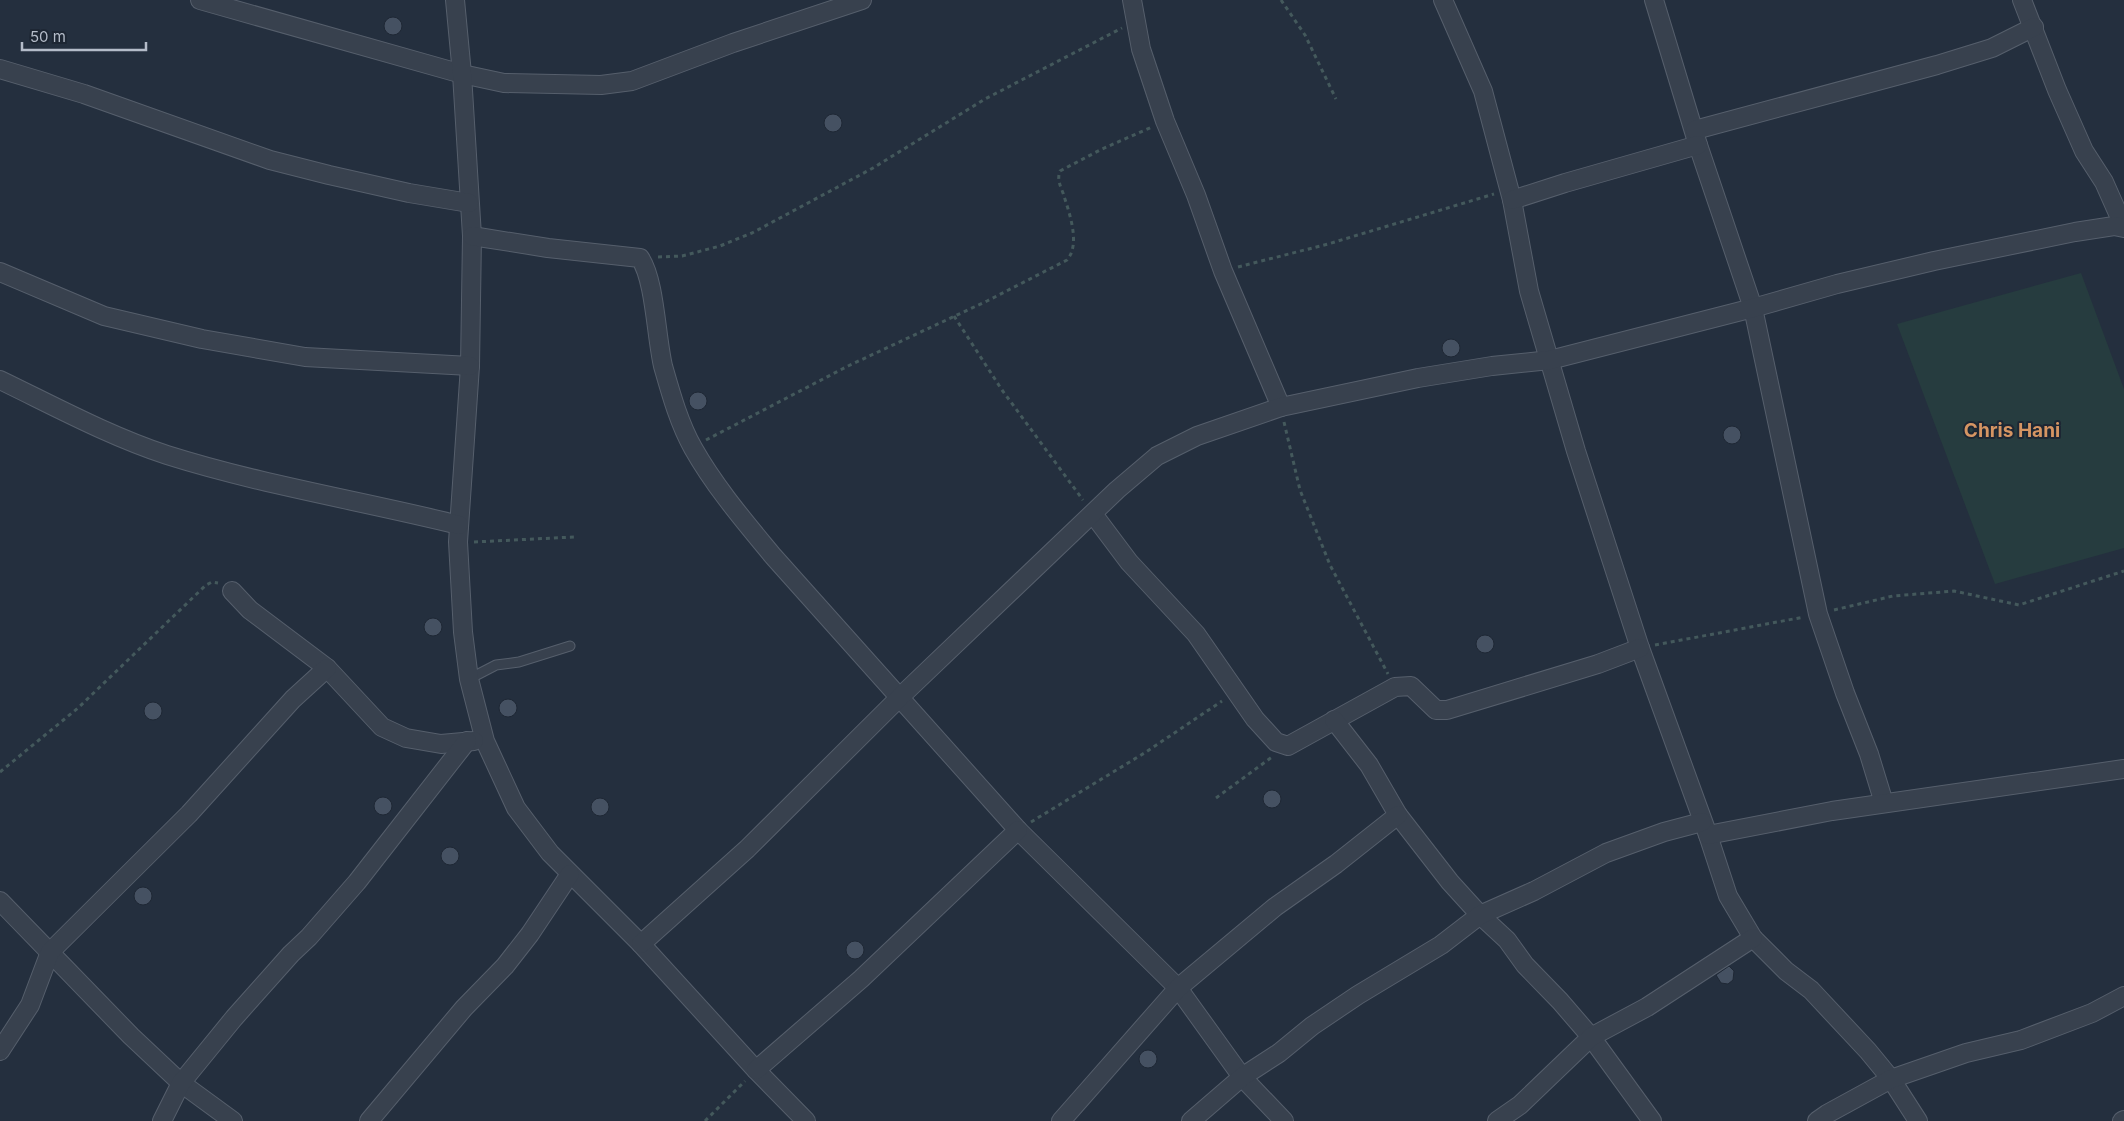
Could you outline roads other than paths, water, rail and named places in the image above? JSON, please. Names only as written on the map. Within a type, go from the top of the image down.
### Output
[{"type":"street","points":[[200,0],[462,74],[512,84],[601,85],[632,81],[733,43],[862,0]]},
{"type":"street","points":[[455,0],[462,74],[472,236],[470,366],[458,542],[463,632],[469,679],[485,740],[516,808],[550,853],[641,944],[756,1070],[806,1121]]},
{"type":"street","points":[[1132,0],[1141,49],[1165,121],[1196,194],[1223,271],[1281,407]]},
{"type":"street","points":[[1443,0],[1483,91],[1511,195],[1530,291],[1578,460],[1640,648],[1728,896],[1752,938],[1786,971],[1810,990],[1891,1079],[1918,1121]]},
{"type":"street","points":[[1654,0],[1753,308],[1818,614],[1845,693],[1869,754],[1884,803]]},
{"type":"street","points":[[641,944],[747,849],[900,697],[1117,490],[1157,456],[1197,436],[1281,407],[1428,377],[1492,366],[1550,360],[1753,308],[1837,284],[1934,261],[2075,232],[2114,226],[2124,227],[2104,182],[2084,151],[2057,90],[2022,0]]},
{"type":"street","points":[[1511,195],[1565,182],[1697,138],[1992,48],[2034,27]]},
{"type":"street","points":[[0,69],[84,94],[270,160],[329,176],[469,203]]},
{"type":"street","points":[[472,236],[548,248],[640,258],[648,274],[663,364],[680,420],[693,448],[739,515],[773,556],[1018,830],[1178,988],[1242,1077],[1284,1121]]},
{"type":"street","points":[[0,272],[104,316],[202,339],[305,356],[470,366]]},
{"type":"street","points":[[0,380],[121,437],[165,454],[262,480],[377,504],[459,524]]},
{"type":"street","points":[[1093,514],[1129,562],[1196,634],[1235,692],[1270,736],[1280,744],[1288,746],[1395,687],[1411,686],[1418,690],[1436,710],[1447,710],[1598,664],[1640,648]]},
{"type":"street","points":[[232,591],[250,610],[327,668],[382,728],[406,738],[441,744],[485,740]]},
{"type":"street","points":[[0,1052],[30,1006],[50,952],[189,814],[294,699],[327,668]]},
{"type":"street","points":[[1334,720],[1369,765],[1398,815],[1450,882],[1480,915],[1507,940],[1525,965],[1591,1037],[1652,1121]]},
{"type":"street","points":[[162,1121],[181,1082],[234,1018],[291,954],[309,938],[357,882],[467,741]]},
{"type":"street","points":[[1191,1121],[1242,1077],[1279,1053],[1312,1026],[1350,1000],[1441,945],[1480,915],[1606,853],[1664,832],[1759,824],[1884,803],[2124,769]]},
{"type":"street","points":[[1061,1121],[1178,988],[1275,907],[1336,864],[1398,815]]},
{"type":"street","points":[[756,1070],[861,979],[1018,830]]},
{"type":"street","points":[[369,1121],[464,1008],[505,966],[530,934],[570,874]]},
{"type":"street","points":[[0,901],[131,1036],[181,1082],[233,1121]]},
{"type":"street","points":[[1497,1121],[1520,1105],[1591,1037],[1647,1007],[1752,938]]},
{"type":"street","points":[[1817,1121],[1891,1079],[1966,1053],[2021,1040],[2092,1013],[2124,996]]},
{"type":"lane","points":[[469,679],[496,666],[519,662],[570,646]]},
{"type":"district","name":"Chris Hani","points":[[2012,430]]}]
